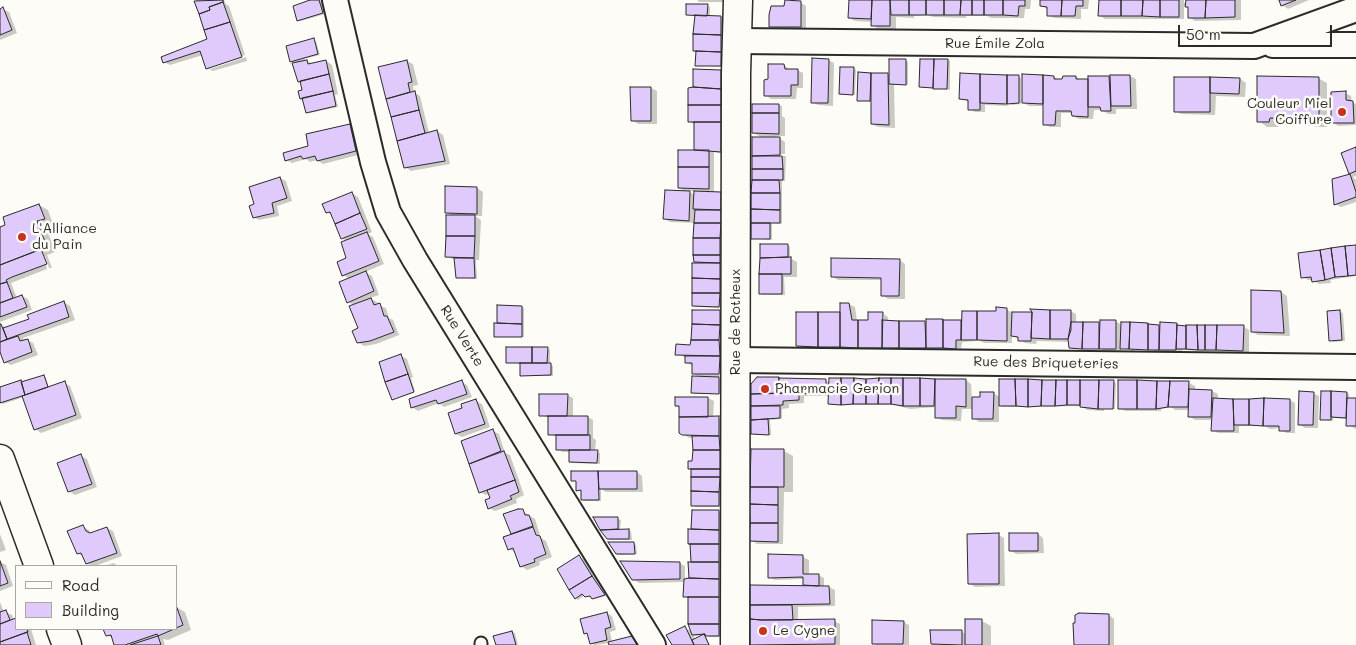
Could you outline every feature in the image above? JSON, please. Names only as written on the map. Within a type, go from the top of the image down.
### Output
[{"type":"street","name":"Rue Verte","points":[[335,0],[375,170],[388,212],[415,260],[653,645]]},
{"type":"street","name":"Rue de Rotheux","points":[[735,645],[738,0]]},
{"type":"street","name":"Rue Émile Zola","points":[[1254,46],[1352,13]]},
{"type":"street","name":"Rue Émile Zola","points":[[737,41],[1254,46],[1356,45]]},
{"type":"street","name":"Rue des Briqueteries","points":[[736,360],[1356,367]]},
{"type":"street","points":[[0,459],[39,565]]},
{"type":"street","points":[[61,630],[67,645]]},
{"type":"building","points":[[223,0],[223,2],[209,7],[210,10],[199,14],[194,1]]},
{"type":"building","points":[[310,0],[319,0],[323,13],[297,21],[293,6]]},
{"type":"building","points":[[785,0],[801,1],[801,27],[769,27],[771,6],[784,6]]},
{"type":"building","points":[[849,0],[872,0],[871,19],[848,18]]},
{"type":"building","points":[[872,0],[890,0],[890,26],[871,26]]},
{"type":"building","points":[[890,0],[909,0],[909,15],[891,15]]},
{"type":"building","points":[[909,0],[926,0],[926,15],[909,15]]},
{"type":"building","points":[[926,0],[944,0],[944,15],[926,15]]},
{"type":"building","points":[[944,0],[961,0],[960,15],[944,15]]},
{"type":"building","points":[[961,0],[972,0],[972,15],[960,15]]},
{"type":"building","points":[[972,0],[984,0],[984,15],[972,15]]},
{"type":"building","points":[[984,0],[1003,0],[1003,15],[984,15]]},
{"type":"building","points":[[1003,0],[1025,0],[1025,6],[1019,6],[1018,16],[1003,15]]},
{"type":"building","points":[[1040,0],[1062,0],[1061,16],[1047,16],[1047,7],[1040,6]]},
{"type":"building","points":[[1062,0],[1083,0],[1083,6],[1076,6],[1075,16],[1061,16]]},
{"type":"building","points":[[1099,0],[1121,0],[1121,16],[1098,16]]},
{"type":"building","points":[[1121,0],[1143,0],[1142,16],[1121,16]]},
{"type":"building","points":[[1143,0],[1160,0],[1160,17],[1142,16]]},
{"type":"building","points":[[1160,0],[1179,0],[1179,17],[1160,17]]},
{"type":"building","points":[[1186,0],[1206,0],[1205,18],[1188,18],[1188,7],[1185,7]]},
{"type":"building","points":[[1206,0],[1235,0],[1235,17],[1205,18]]},
{"type":"building","points":[[1279,0],[1296,0],[1281,6]]},
{"type":"building","points":[[223,2],[230,22],[204,30],[199,14],[210,10],[209,7]]},
{"type":"building","points":[[686,4],[708,4],[707,16],[686,15]]},
{"type":"building","points":[[3,7],[12,30],[0,35],[0,9]]},
{"type":"building","points":[[695,15],[721,16],[721,35],[693,34]]},
{"type":"building","points":[[230,22],[242,57],[206,69],[200,51],[163,63],[161,57],[207,39],[204,30]]},
{"type":"building","points":[[693,34],[721,35],[721,52],[693,51]]},
{"type":"building","points":[[314,38],[318,54],[290,62],[286,46]]},
{"type":"building","points":[[696,51],[721,52],[721,66],[695,66]]},
{"type":"building","points":[[812,58],[829,59],[828,103],[811,103]]},
{"type":"building","points":[[889,59],[906,59],[906,85],[889,84]]},
{"type":"building","points":[[920,59],[934,59],[933,88],[919,87]]},
{"type":"building","points":[[934,59],[948,59],[947,89],[933,89]]},
{"type":"building","points":[[307,60],[308,64],[326,60],[329,74],[298,82],[292,63]]},
{"type":"building","points":[[407,60],[412,82],[408,83],[410,92],[386,99],[378,67]]},
{"type":"building","points":[[768,64],[784,64],[785,69],[798,69],[798,85],[791,85],[791,96],[764,96],[764,80],[768,79]]},
{"type":"building","points":[[840,67],[854,67],[853,95],[839,94]]},
{"type":"building","points":[[693,69],[721,70],[721,89],[693,87]]},
{"type":"building","points":[[858,72],[871,73],[870,101],[857,101]]},
{"type":"building","points":[[871,73],[888,73],[889,125],[871,124]]},
{"type":"building","points":[[960,73],[980,74],[980,110],[968,110],[968,100],[959,99]]},
{"type":"building","points":[[329,74],[333,91],[300,99],[298,91],[302,90],[300,81]]},
{"type":"building","points":[[980,74],[1007,75],[1007,104],[980,103]]},
{"type":"building","points":[[1022,74],[1043,75],[1043,104],[1022,103]]},
{"type":"building","points":[[1007,75],[1019,75],[1019,103],[1007,104]]},
{"type":"building","points":[[1043,75],[1054,76],[1054,79],[1062,79],[1063,76],[1076,76],[1076,79],[1088,79],[1088,117],[1072,116],[1071,111],[1056,111],[1055,125],[1043,125]]},
{"type":"building","points":[[1110,75],[1130,75],[1131,106],[1111,106]]},
{"type":"building","points":[[1088,76],[1109,76],[1111,111],[1101,111],[1100,107],[1088,107]]},
{"type":"building","points":[[1257,76],[1319,77],[1319,123],[1306,122],[1306,119],[1270,118],[1269,122],[1257,122]]},
{"type":"building","points":[[1174,77],[1210,77],[1210,112],[1174,112]]},
{"type":"building","points":[[1210,77],[1240,78],[1239,94],[1210,93]]},
{"type":"building","points":[[630,87],[651,87],[651,121],[631,121]]},
{"type":"building","points":[[688,88],[721,89],[721,105],[688,105]]},
{"type":"building","points":[[333,91],[336,106],[306,113],[302,98]]},
{"type":"building","points":[[415,91],[419,110],[391,117],[386,99]]},
{"type":"building","name":"Couleur Miel Coiffure","points":[[1346,91],[1346,100],[1353,101],[1354,123],[1331,123],[1331,92]]},
{"type":"building","points":[[752,104],[779,104],[779,113],[752,113]]},
{"type":"building","points":[[688,105],[721,105],[721,122],[688,122]]},
{"type":"building","points":[[419,110],[425,133],[397,141],[391,117]]},
{"type":"building","points":[[752,113],[779,113],[779,134],[752,133]]},
{"type":"building","points":[[694,122],[721,122],[721,152],[694,150]]},
{"type":"building","points":[[350,124],[356,151],[317,161],[315,156],[303,159],[301,156],[285,161],[283,153],[308,146],[306,134]]},
{"type":"building","points":[[437,130],[445,161],[404,168],[397,141]]},
{"type":"building","points":[[752,137],[780,137],[780,155],[752,156]]},
{"type":"building","points":[[1356,147],[1356,171],[1349,174],[1341,153]]},
{"type":"building","points":[[678,150],[709,150],[709,167],[678,167]]},
{"type":"building","points":[[752,156],[782,156],[783,169],[752,169]]},
{"type":"building","points":[[678,167],[709,167],[709,189],[678,188]]},
{"type":"building","points":[[752,169],[783,169],[783,180],[752,180]]},
{"type":"building","points":[[1350,174],[1356,197],[1334,205],[1332,179]]},
{"type":"building","points":[[280,177],[287,198],[272,203],[274,213],[253,218],[249,206],[254,204],[249,187]]},
{"type":"building","points":[[752,180],[779,180],[780,193],[751,193]]},
{"type":"building","points":[[445,186],[477,187],[477,214],[445,213]]},
{"type":"building","points":[[665,190],[690,191],[689,221],[663,219]]},
{"type":"building","points":[[694,191],[721,192],[721,210],[693,209]]},
{"type":"building","points":[[352,192],[360,213],[335,224],[330,212],[326,213],[322,204]]},
{"type":"building","points":[[751,193],[780,193],[780,210],[751,209]]},
{"type":"building","name":"L'Alliance du Pain","points":[[39,204],[45,219],[37,221],[47,247],[0,265],[0,227],[5,225],[3,217]]},
{"type":"building","points":[[751,209],[780,210],[780,223],[751,223]]},
{"type":"building","points":[[695,210],[721,210],[721,223],[694,223]]},
{"type":"building","points":[[360,213],[367,229],[341,239],[335,224]]},
{"type":"building","points":[[446,215],[475,215],[475,236],[446,236]]},
{"type":"building","points":[[694,223],[721,223],[720,238],[693,238]]},
{"type":"building","points":[[751,223],[770,223],[770,239],[751,239]]},
{"type":"building","points":[[367,232],[379,261],[342,276],[337,262],[346,258],[341,242]]},
{"type":"building","points":[[446,236],[475,236],[474,258],[445,257]]},
{"type":"building","points":[[693,238],[720,238],[720,255],[693,255]]},
{"type":"building","points":[[760,244],[788,244],[788,257],[760,258]]},
{"type":"building","points":[[1356,245],[1356,275],[1348,276],[1345,246]]},
{"type":"building","points":[[1345,246],[1348,276],[1335,277],[1331,248]]},
{"type":"building","points":[[1331,248],[1335,277],[1325,280],[1320,250]]},
{"type":"building","points":[[41,249],[47,264],[12,277],[6,280],[7,282],[0,284],[0,265]]},
{"type":"building","points":[[1320,250],[1325,280],[1312,282],[1311,277],[1301,278],[1298,253]]},
{"type":"building","points":[[693,255],[720,255],[720,263],[694,262]]},
{"type":"building","points":[[791,257],[791,274],[759,274],[760,258]]},
{"type":"building","points":[[454,258],[474,258],[475,278],[456,278]]},
{"type":"building","points":[[831,258],[900,259],[899,296],[881,296],[881,278],[831,277]]},
{"type":"building","points":[[692,263],[720,263],[720,279],[692,278]]},
{"type":"building","points":[[366,271],[374,291],[347,303],[339,282]]},
{"type":"building","points":[[759,274],[782,274],[782,294],[759,294]]},
{"type":"building","points":[[692,278],[720,279],[720,293],[692,293]]},
{"type":"building","points":[[7,282],[13,298],[0,303],[0,284]]},
{"type":"building","points":[[1251,290],[1281,291],[1284,333],[1251,332]]},
{"type":"building","points":[[692,293],[720,293],[719,307],[692,306]]},
{"type":"building","points":[[22,295],[27,307],[0,317],[0,303]]},
{"type":"building","points":[[371,298],[374,305],[380,303],[384,316],[387,316],[394,332],[370,341],[357,343],[352,331],[358,328],[349,306]]},
{"type":"building","points":[[64,301],[69,317],[7,339],[3,328],[29,319],[27,315]]},
{"type":"building","points":[[840,303],[849,303],[852,320],[858,320],[858,348],[840,347]]},
{"type":"building","points":[[497,305],[522,306],[522,324],[497,323]]},
{"type":"building","points":[[996,307],[1007,308],[1007,341],[977,340],[977,311],[996,311]]},
{"type":"building","points":[[1030,309],[1050,310],[1050,339],[1031,338],[1032,312]]},
{"type":"building","points":[[692,310],[720,310],[720,325],[692,324]]},
{"type":"building","points":[[1050,310],[1071,310],[1071,330],[1068,339],[1050,339]]},
{"type":"building","points":[[1340,310],[1342,340],[1329,341],[1327,311]]},
{"type":"building","points":[[962,311],[977,311],[977,340],[961,340]]},
{"type":"building","points":[[796,312],[818,312],[818,347],[796,346]]},
{"type":"building","points":[[818,312],[840,312],[840,347],[818,347]]},
{"type":"building","points":[[868,312],[883,312],[882,348],[858,348],[858,320],[868,320]]},
{"type":"building","points":[[1012,312],[1032,312],[1031,341],[1018,341],[1018,337],[1011,336]]},
{"type":"building","points":[[926,319],[943,319],[943,348],[926,348]]},
{"type":"building","points":[[882,320],[899,321],[899,348],[882,348]]},
{"type":"building","points":[[943,320],[961,320],[961,340],[956,340],[956,349],[943,348]]},
{"type":"building","points":[[1100,320],[1116,320],[1116,349],[1099,349]]},
{"type":"building","points":[[899,321],[925,321],[926,348],[899,348]]},
{"type":"building","points":[[1071,322],[1083,322],[1082,349],[1069,348],[1068,339]]},
{"type":"building","points":[[1083,322],[1099,322],[1099,349],[1082,349]]},
{"type":"building","points":[[1121,322],[1130,322],[1129,349],[1120,349]]},
{"type":"building","points":[[1130,322],[1148,323],[1148,350],[1129,349]]},
{"type":"building","points":[[1160,322],[1177,323],[1176,350],[1159,350]]},
{"type":"building","points":[[494,323],[522,324],[522,337],[494,337]]},
{"type":"building","points":[[0,324],[7,339],[0,342]]},
{"type":"building","points":[[692,324],[720,325],[719,340],[691,340]]},
{"type":"building","points":[[1148,324],[1159,325],[1159,350],[1148,350]]},
{"type":"building","points":[[1177,325],[1186,326],[1186,349],[1176,349]]},
{"type":"building","points":[[1186,325],[1197,325],[1198,350],[1186,349]]},
{"type":"building","points":[[1197,325],[1205,325],[1205,350],[1198,350]]},
{"type":"building","points":[[1205,325],[1217,325],[1216,350],[1205,350]]},
{"type":"building","points":[[1217,325],[1244,325],[1243,351],[1216,350]]},
{"type":"building","points":[[18,336],[20,341],[28,339],[32,352],[4,363],[0,352],[0,342]]},
{"type":"building","points":[[691,340],[719,340],[720,356],[675,355],[676,344],[690,345]]},
{"type":"building","points":[[506,347],[532,347],[532,363],[506,363]]},
{"type":"building","points":[[532,347],[548,347],[547,363],[532,363]]},
{"type":"building","points":[[401,354],[408,374],[385,382],[379,362]]},
{"type":"building","points":[[685,356],[720,356],[719,374],[692,374],[692,363],[685,363]]},
{"type":"building","points":[[520,363],[551,363],[551,375],[520,376]]},
{"type":"building","points":[[408,374],[414,392],[392,400],[385,382]]},
{"type":"building","points":[[44,375],[48,387],[25,395],[21,382]]},
{"type":"building","points":[[692,376],[719,377],[719,394],[691,393]]},
{"type":"building","name":"Pharmacie Gerion","points":[[757,377],[779,377],[778,393],[751,394],[751,384]]},
{"type":"building","points":[[779,378],[826,379],[826,394],[778,393]]},
{"type":"building","points":[[829,378],[841,378],[841,405],[828,404]]},
{"type":"building","points":[[841,378],[854,378],[853,404],[841,405]]},
{"type":"building","points":[[854,378],[866,379],[866,404],[853,404]]},
{"type":"building","points":[[879,378],[891,378],[891,404],[878,404]]},
{"type":"building","points":[[879,378],[878,404],[866,404],[866,379]]},
{"type":"building","points":[[891,378],[903,378],[903,406],[891,404]]},
{"type":"building","points":[[903,378],[920,378],[920,406],[903,406]]},
{"type":"building","points":[[920,378],[935,379],[934,406],[920,406]]},
{"type":"building","points":[[935,379],[966,379],[966,407],[956,406],[956,418],[935,418]]},
{"type":"building","points":[[999,379],[1015,379],[1016,406],[999,406]]},
{"type":"building","points":[[1015,379],[1028,379],[1028,407],[1016,406]]},
{"type":"building","points":[[1028,379],[1042,380],[1041,406],[1028,407]]},
{"type":"building","points":[[21,380],[25,395],[0,403],[0,387]]},
{"type":"building","points":[[462,380],[467,394],[438,404],[436,400],[411,408],[409,399]]},
{"type":"building","points":[[1042,380],[1056,380],[1055,406],[1041,406]]},
{"type":"building","points":[[1056,380],[1067,380],[1067,405],[1055,406]]},
{"type":"building","points":[[1067,380],[1080,380],[1080,405],[1067,405]]},
{"type":"building","points":[[1080,380],[1099,380],[1098,409],[1080,407]]},
{"type":"building","points":[[1099,380],[1114,380],[1113,409],[1098,409]]},
{"type":"building","points":[[1118,380],[1137,380],[1137,409],[1118,409]]},
{"type":"building","points":[[1137,380],[1157,381],[1156,409],[1137,409]]},
{"type":"building","points":[[65,381],[76,415],[34,430],[22,396]]},
{"type":"building","points":[[1157,381],[1170,381],[1168,407],[1156,409]]},
{"type":"building","points":[[1170,381],[1189,381],[1188,407],[1168,407]]},
{"type":"building","points":[[1189,389],[1212,390],[1211,417],[1188,417]]},
{"type":"building","points":[[1299,391],[1314,392],[1313,425],[1298,425]]},
{"type":"building","points":[[1321,391],[1331,391],[1331,420],[1320,420]]},
{"type":"building","points":[[1331,391],[1347,392],[1346,418],[1331,417]]},
{"type":"building","points":[[980,392],[994,392],[993,419],[972,419],[972,397],[980,397]]},
{"type":"building","points":[[799,393],[799,400],[783,401],[783,405],[751,406],[751,394]]},
{"type":"building","points":[[539,394],[568,394],[567,416],[539,416]]},
{"type":"building","points":[[675,397],[708,397],[708,417],[679,417],[679,406],[675,406]]},
{"type":"building","points":[[1213,398],[1233,399],[1234,431],[1211,431]]},
{"type":"building","points":[[1264,398],[1290,399],[1290,431],[1279,431],[1279,426],[1263,426]]},
{"type":"building","points":[[1264,398],[1263,426],[1249,425],[1249,399]]},
{"type":"building","points":[[1347,398],[1356,398],[1356,426],[1346,426]]},
{"type":"building","points":[[476,399],[485,424],[455,434],[448,413],[462,408],[461,404]]},
{"type":"building","points":[[1233,399],[1249,399],[1249,425],[1234,425]]},
{"type":"building","points":[[751,406],[780,406],[780,418],[751,420]]},
{"type":"building","points":[[548,416],[588,416],[588,435],[548,435]]},
{"type":"building","points":[[719,416],[719,436],[682,435],[679,433],[679,417]]},
{"type":"building","points":[[768,419],[769,435],[751,434],[751,420]]},
{"type":"building","points":[[493,429],[501,451],[469,464],[461,441]]},
{"type":"building","points":[[556,435],[590,435],[590,450],[556,450]]},
{"type":"building","points":[[692,436],[719,436],[720,450],[693,450]]},
{"type":"building","points":[[751,449],[784,449],[784,487],[750,487]]},
{"type":"building","points":[[569,450],[598,450],[597,463],[569,462]]},
{"type":"building","points":[[693,450],[720,450],[720,469],[688,469],[688,461],[692,461]]},
{"type":"building","points":[[504,451],[515,480],[479,493],[469,464]]},
{"type":"building","points":[[81,454],[92,484],[68,492],[57,463]]},
{"type":"building","points":[[691,469],[720,469],[720,477],[691,477]]},
{"type":"building","points":[[571,471],[598,471],[599,500],[581,500],[581,490],[576,491],[576,481],[571,481]]},
{"type":"building","points":[[598,471],[637,471],[637,489],[599,489]]},
{"type":"building","points":[[691,477],[720,477],[719,492],[691,491]]},
{"type":"building","points":[[515,480],[519,492],[510,496],[512,499],[488,509],[485,500],[490,498],[487,490]]},
{"type":"building","points":[[750,487],[778,487],[778,505],[749,504]]},
{"type":"building","points":[[691,491],[719,492],[719,506],[691,506]]},
{"type":"building","points":[[749,504],[778,505],[778,523],[750,523]]},
{"type":"building","points":[[523,509],[525,515],[529,515],[533,526],[511,534],[503,514]]},
{"type":"building","points":[[692,510],[719,510],[719,530],[691,529]]},
{"type":"building","points":[[593,517],[618,517],[618,529],[600,530]]},
{"type":"building","points":[[750,523],[778,523],[778,542],[749,541]]},
{"type":"building","points":[[83,525],[86,531],[90,533],[107,527],[117,553],[86,564],[81,553],[77,554],[67,531]]},
{"type":"building","points":[[533,527],[536,535],[540,536],[546,554],[534,559],[535,562],[520,567],[513,548],[508,550],[503,537]]},
{"type":"building","points":[[629,529],[629,539],[607,539],[600,530]]},
{"type":"building","points":[[688,529],[719,530],[719,544],[688,544]]},
{"type":"building","points":[[999,533],[999,584],[968,584],[967,534]]},
{"type":"building","points":[[1009,533],[1038,533],[1038,551],[1009,551]]},
{"type":"building","points":[[608,542],[634,542],[635,554],[616,554]]},
{"type":"building","points":[[690,544],[719,544],[719,562],[691,562]]},
{"type":"building","points":[[768,554],[803,555],[803,574],[819,574],[819,586],[803,585],[803,577],[768,578]]},
{"type":"building","points":[[579,555],[592,576],[569,590],[557,569]]},
{"type":"building","points":[[0,561],[8,583],[0,586]]},
{"type":"building","points":[[620,561],[680,562],[680,579],[632,580]]},
{"type":"building","points":[[688,562],[719,562],[719,579],[689,578]]},
{"type":"building","points":[[592,576],[605,595],[592,599],[590,596],[585,597],[582,594],[575,599],[569,590]]},
{"type":"building","points":[[684,579],[719,579],[719,597],[683,597]]},
{"type":"building","points":[[750,585],[829,586],[830,604],[750,605]]},
{"type":"building","points":[[688,597],[719,597],[719,624],[688,624]]},
{"type":"building","points":[[750,605],[792,605],[793,620],[750,619]]},
{"type":"building","points":[[6,610],[10,620],[0,624],[0,612]]},
{"type":"building","points":[[178,611],[183,625],[178,627]]},
{"type":"building","points":[[607,612],[611,627],[605,629],[607,640],[590,644],[587,633],[584,634],[580,619]]},
{"type":"building","points":[[1079,613],[1109,614],[1109,645],[1074,645],[1073,623],[1075,623],[1075,615]]},
{"type":"building","points":[[15,618],[15,630],[27,630],[28,632],[0,642],[0,624]]},
{"type":"building","points":[[750,619],[835,619],[835,644],[750,645]]},
{"type":"building","points":[[965,619],[982,619],[982,645],[965,645]]},
{"type":"building","points":[[872,620],[904,621],[903,644],[872,644]]},
{"type":"building","points":[[688,624],[719,624],[719,636],[692,635]]},
{"type":"building","points":[[685,626],[694,645],[672,645],[666,635]]},
{"type":"building","points":[[103,630],[172,630],[158,636],[157,634],[125,645],[114,645],[111,635],[106,636]]},
{"type":"building","points":[[930,630],[962,630],[962,645],[931,644]]},
{"type":"building","points":[[512,631],[516,645],[496,645],[493,636]]},
{"type":"building","points":[[27,632],[31,645],[0,645],[0,642]]},
{"type":"building","points":[[704,634],[709,645],[694,645],[692,640]]},
{"type":"building","points":[[158,636],[161,645],[130,645]]},
{"type":"building","points":[[632,636],[637,645],[609,645],[608,642]]},
{"type":"place","name":"Couleur Miel Coiffure","points":[[1342,112]]},
{"type":"place","name":"L'Alliance du Pain","points":[[22,237]]},
{"type":"place","name":"Pharmacie Gerion","points":[[765,389]]},
{"type":"place","name":"Le Cygne","points":[[763,631]]}]
